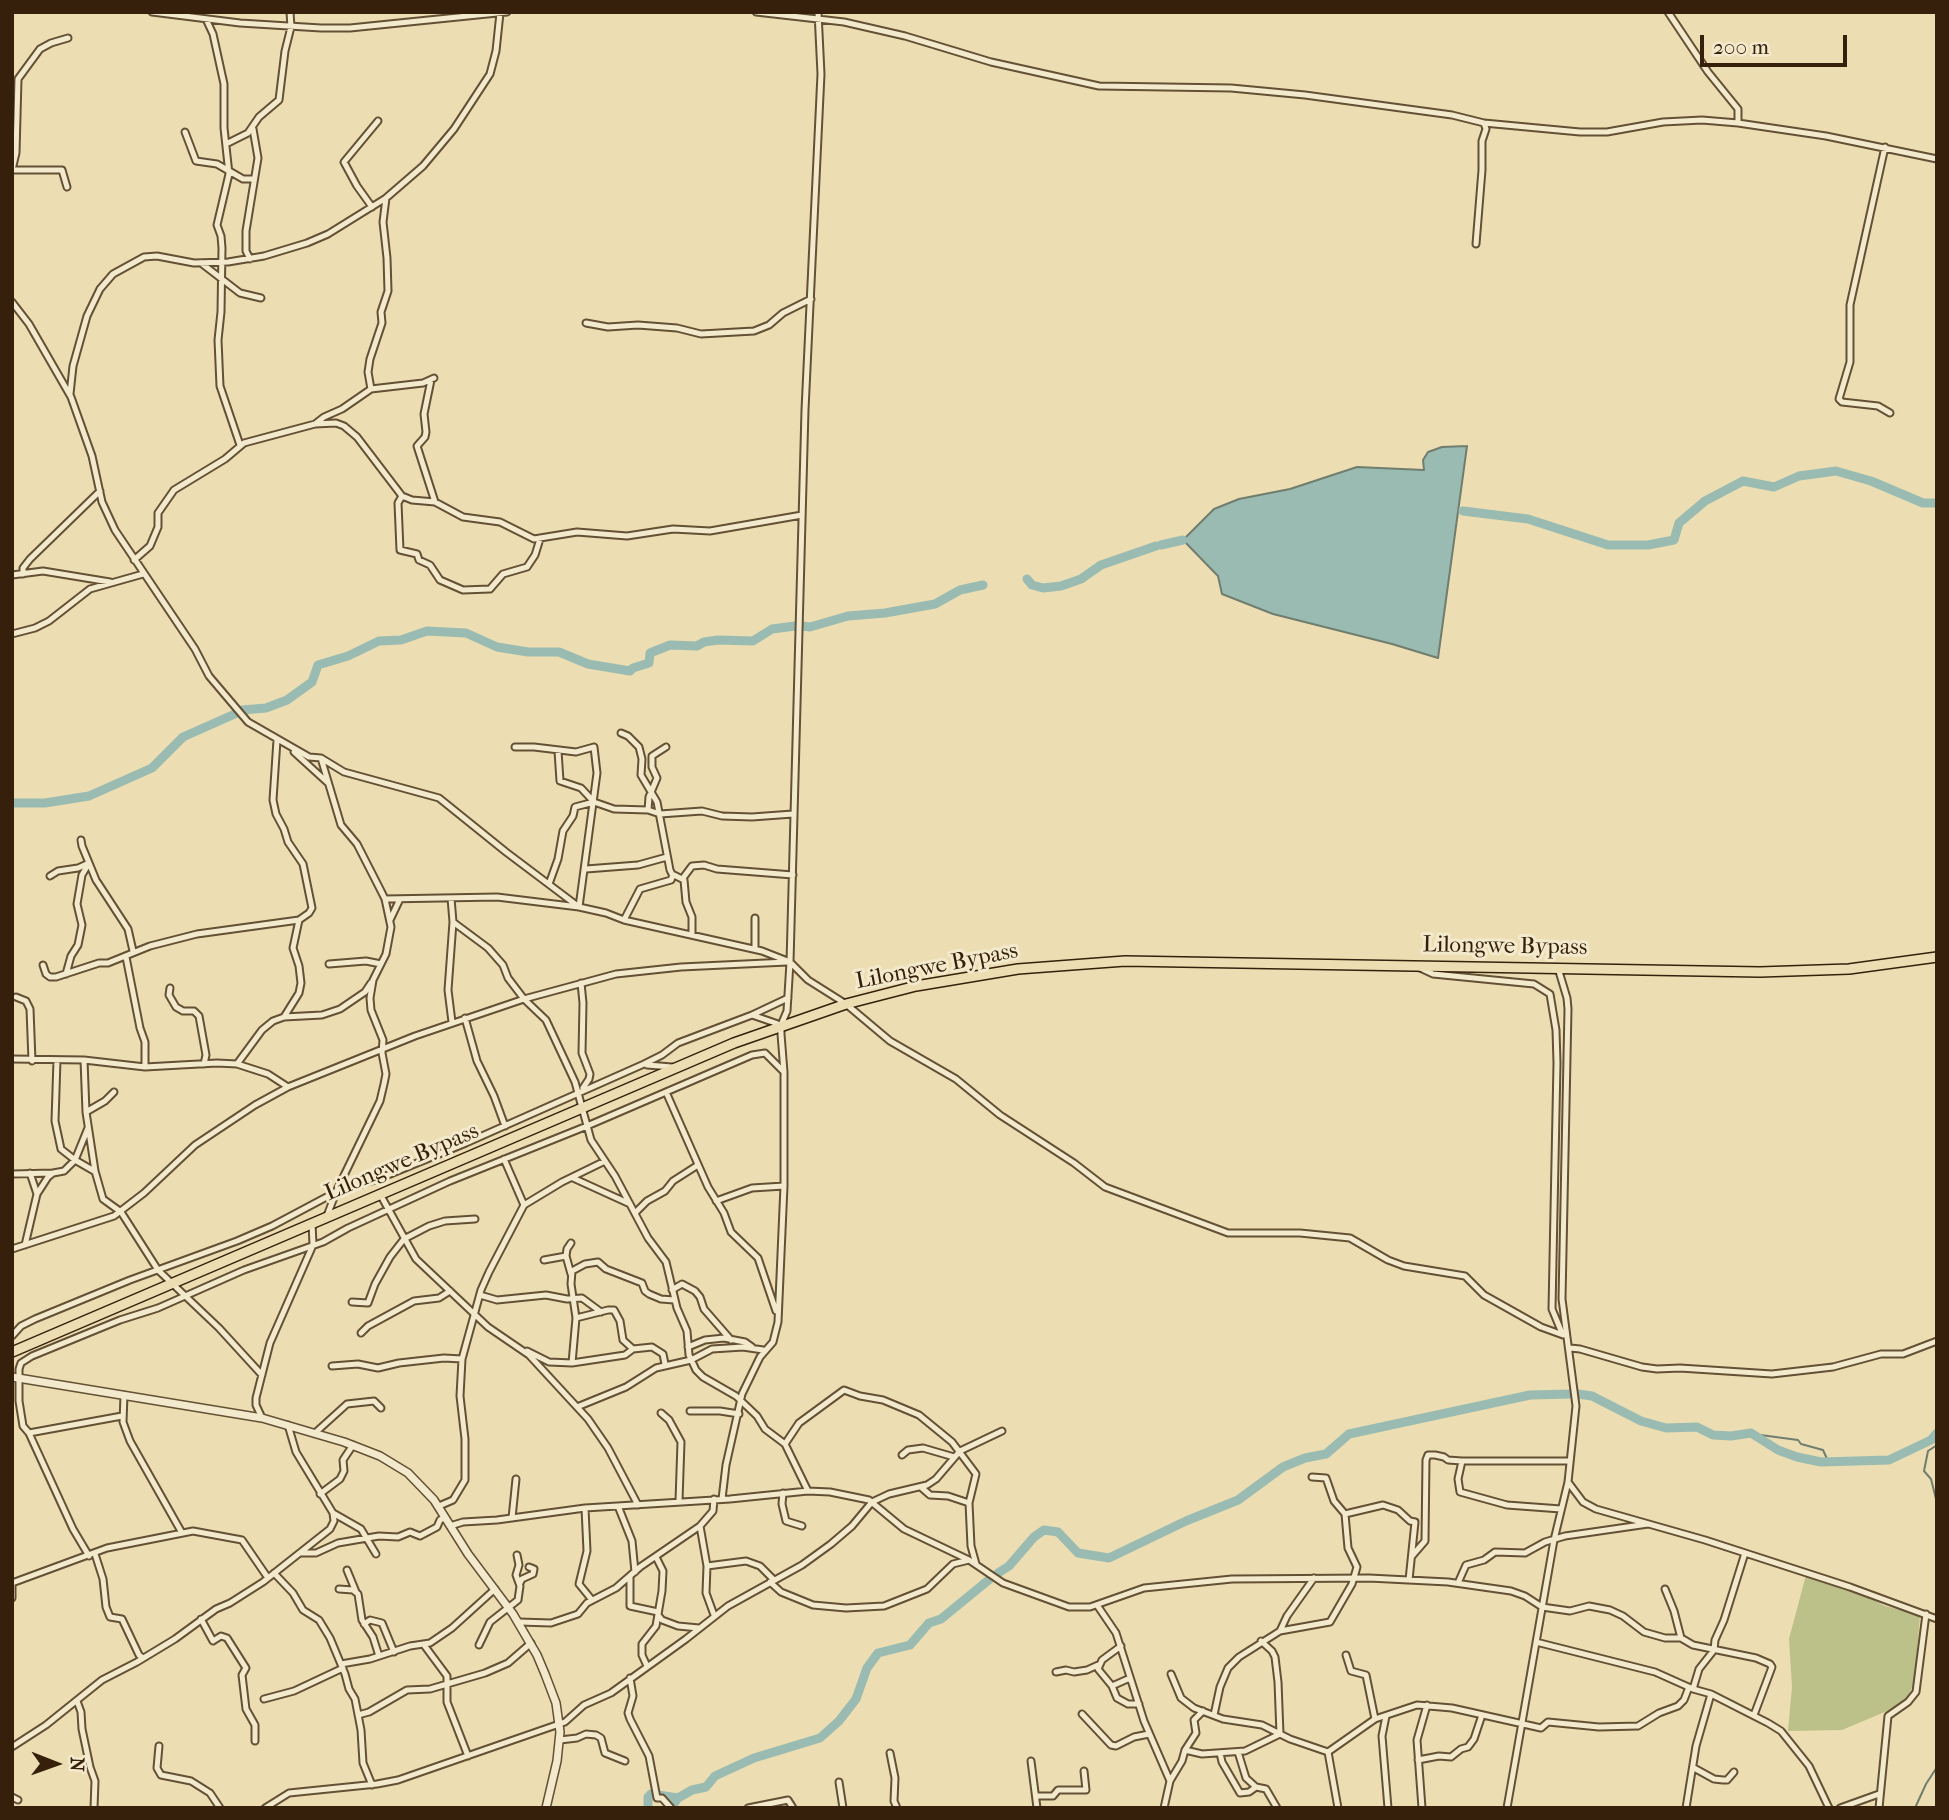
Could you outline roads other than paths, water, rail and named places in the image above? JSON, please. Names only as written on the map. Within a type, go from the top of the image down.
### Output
[{"type":"main road","name":"Lilongwe Bypass","points":[[12,1352],[781,1025],[875,996],[962,977],[1089,963],[1169,961],[1804,972],[1860,968],[1937,957]]},
{"type":"street","points":[[152,12],[291,27],[350,28],[507,12]]},
{"type":"street","points":[[226,144],[240,139],[253,129],[259,117],[279,100],[291,27],[290,12]]},
{"type":"street","points":[[756,12],[818,15],[991,62],[1099,86],[1231,88],[1305,95],[1452,115],[1484,123],[1595,133],[1685,121],[1738,123],[1885,147],[1937,159]]},
{"type":"street","points":[[1668,12],[1708,72],[1738,110],[1738,123]]},
{"type":"street","points":[[71,397],[71,375],[79,343],[94,299],[106,280],[144,257],[157,256],[201,263],[250,259],[316,239],[386,198],[427,161],[454,129],[484,85],[494,62],[500,13]]},
{"type":"street","points":[[722,1499],[727,1460],[741,1401],[764,1350],[773,1342],[778,1316],[784,1186],[784,1072],[781,1025],[787,1011],[790,962],[802,515],[821,74],[818,15]]},
{"type":"street","points":[[206,19],[213,34],[224,84],[229,180],[222,194],[217,218],[221,236],[222,281],[218,340],[220,386],[240,445]]},
{"type":"street","points":[[67,187],[62,170],[12,170],[19,108],[16,89],[18,79],[40,49],[68,38]]},
{"type":"street","points":[[372,206],[344,162],[378,121]]},
{"type":"street","points":[[1476,244],[1482,141],[1486,129],[1484,123]]},
{"type":"street","points":[[250,259],[246,251],[246,231],[258,158],[253,129]]},
{"type":"street","points":[[185,132],[196,161],[217,164],[243,179],[253,179]]},
{"type":"street","points":[[1885,147],[1850,305],[1850,362],[1839,399],[1842,402],[1878,406],[1890,413]]},
{"type":"street","points":[[371,389],[368,372],[388,291],[383,222],[386,198]]},
{"type":"street","points":[[201,263],[240,293],[261,298]]},
{"type":"street","points":[[586,323],[608,327],[638,325],[677,328],[701,334],[754,331],[769,325],[783,313],[811,299]]},
{"type":"street","points":[[12,302],[55,366],[71,397],[92,456],[108,516],[134,560],[195,649],[208,676],[224,696],[254,727],[309,757],[321,758],[344,772],[439,797],[579,907]]},
{"type":"street","points":[[315,424],[371,389],[432,379],[424,414],[425,437],[417,446],[435,502]]},
{"type":"street","points":[[134,560],[150,546],[158,527],[158,513],[174,490],[225,460],[240,445],[315,424],[344,426],[356,437],[402,496],[412,500],[435,502],[463,517],[500,522],[531,538],[540,539],[555,534],[577,532],[627,536],[673,529],[714,531],[802,515]]},
{"type":"street","points":[[23,574],[23,568],[35,553],[100,491]]},
{"type":"street","points":[[402,496],[398,500],[397,508],[400,550],[417,554],[419,559],[430,565],[440,580],[460,586],[463,590],[490,589],[503,575],[527,568],[536,555],[540,539]]},
{"type":"street","points":[[12,575],[43,571],[113,582]]},
{"type":"street","points":[[12,634],[49,621],[90,589],[143,573]]},
{"type":"street","points":[[621,733],[639,747],[642,759],[641,775],[660,814],[667,857],[673,875],[671,880],[640,889],[624,920]]},
{"type":"street","points":[[278,740],[307,762],[328,784]]},
{"type":"street","points":[[43,965],[50,977],[66,974],[126,957],[134,951],[197,934],[299,920],[309,913],[312,908],[303,864],[288,842],[285,829],[276,814],[274,800],[278,740]]},
{"type":"street","points":[[515,747],[558,751],[594,747],[597,765],[594,802],[579,907]]},
{"type":"street","points":[[648,810],[651,791],[657,778],[652,767],[652,756],[666,747]]},
{"type":"street","points":[[558,751],[560,781],[581,788],[594,802],[614,809],[648,810],[660,814],[702,811],[722,816],[752,817],[793,814]]},
{"type":"street","points":[[237,1064],[262,1030],[273,1021],[284,1017],[322,1015],[340,1009],[365,992],[382,964],[390,936],[390,920],[385,899],[357,844],[341,825],[321,758]]},
{"type":"street","points":[[549,884],[558,859],[563,831],[573,816],[575,807],[594,802]]},
{"type":"street","points":[[81,839],[96,880],[128,929],[134,951]]},
{"type":"street","points":[[586,869],[638,865],[667,857]]},
{"type":"street","points":[[50,876],[58,871],[89,863]]},
{"type":"street","points":[[66,974],[71,956],[78,945],[82,925],[77,904],[82,875],[89,863]]},
{"type":"street","points":[[692,935],[692,917],[682,878],[692,866],[793,874]]},
{"type":"street","points":[[673,875],[682,878]]},
{"type":"street","points":[[385,899],[497,897],[579,907],[624,920],[755,949],[790,962],[808,980],[846,1004],[890,1041],[956,1079],[1000,1115],[1074,1163],[1105,1187],[1228,1233],[1300,1233],[1350,1238],[1404,1266],[1465,1276],[1484,1295],[1541,1327],[1563,1335]]},
{"type":"street","points":[[451,898],[453,922],[448,990],[452,1023]]},
{"type":"street","points":[[390,920],[400,899]]},
{"type":"street","points":[[755,918],[755,949]]},
{"type":"street","points":[[284,1017],[299,993],[301,983],[293,948],[299,920]]},
{"type":"street","points":[[453,922],[488,948],[503,965],[508,978],[524,999],[546,1020],[579,1092],[591,1140],[636,1212],[648,1238],[666,1262],[674,1300],[687,1331],[691,1360],[703,1377],[736,1396],[757,1416],[765,1429],[786,1444],[808,1491]]},
{"type":"street","points":[[126,957],[145,1042],[145,1067]]},
{"type":"street","points":[[329,964],[366,961],[382,964]]},
{"type":"street","points":[[12,1249],[107,1220],[121,1212],[195,1145],[288,1087],[465,1018],[582,983],[643,970],[790,962]]},
{"type":"street","points":[[1411,964],[1433,974],[1534,984],[1550,994],[1556,1030],[1557,1063],[1552,1308],[1555,1320],[1569,1345],[1642,1367],[1772,1374],[1833,1367],[1874,1355],[1903,1354],[1937,1341]]},
{"type":"street","points":[[1507,1808],[1554,1540],[1568,1482],[1576,1399],[1562,1291],[1568,1009],[1558,968]]},
{"type":"street","points":[[327,1217],[336,1192],[380,1101],[386,1074],[382,1034],[371,1010],[373,980]]},
{"type":"street","points":[[579,1092],[586,1085],[590,1074],[582,1053],[582,983]]},
{"type":"street","points":[[170,988],[169,995],[176,1006],[183,1012],[194,1011],[199,1016],[206,1055],[204,1063]]},
{"type":"street","points":[[16,996],[26,1001],[30,1009],[32,1061]]},
{"type":"street","points":[[12,1336],[21,1325],[248,1236],[336,1192],[378,1179],[505,1126],[644,1064],[678,1043],[788,998]]},
{"type":"street","points":[[752,1014],[781,1025]]},
{"type":"street","points":[[465,1018],[477,1061],[505,1126]]},
{"type":"street","points":[[143,1658],[122,1619],[110,1617],[106,1607],[103,1579],[92,1555],[73,1530],[29,1433],[23,1426],[15,1378],[21,1363],[32,1356],[244,1270],[323,1242],[450,1181],[760,1053],[770,1057],[784,1072]]},
{"type":"street","points":[[12,1059],[84,1060],[145,1067],[237,1064],[268,1074],[288,1087]]},
{"type":"street","points":[[57,1060],[55,1121],[61,1149],[95,1171]]},
{"type":"street","points":[[84,1060],[88,1127],[95,1171],[103,1199],[121,1212],[158,1270],[219,1328],[262,1375]]},
{"type":"street","points":[[644,1064],[676,1068]]},
{"type":"street","points":[[86,1112],[114,1092]]},
{"type":"street","points":[[666,1092],[698,1166],[733,1235],[746,1244],[758,1258],[778,1316]]},
{"type":"street","points":[[12,1174],[64,1171],[75,1160],[88,1127]]},
{"type":"street","points":[[504,1159],[524,1205]]},
{"type":"street","points":[[439,1506],[453,1500],[466,1476],[460,1396],[462,1359],[480,1295],[498,1252],[524,1205],[605,1161]]},
{"type":"street","points":[[636,1212],[647,1201],[665,1191],[673,1181],[698,1166]]},
{"type":"street","points":[[25,1245],[37,1194],[53,1172]]},
{"type":"street","points":[[30,1173],[37,1194]]},
{"type":"street","points":[[573,1178],[630,1204]]},
{"type":"street","points":[[716,1201],[752,1188],[784,1186]]},
{"type":"street","points":[[380,1194],[416,1259],[475,1315],[529,1354],[577,1407],[603,1439],[638,1505]]},
{"type":"street","points":[[352,1302],[368,1303],[385,1266],[404,1239],[416,1231],[437,1224],[475,1219]]},
{"type":"street","points":[[262,1418],[256,1405],[270,1343],[313,1245],[312,1223]]},
{"type":"street","points":[[571,1243],[566,1256],[576,1318],[572,1363]]},
{"type":"street","points":[[544,1260],[566,1256]]},
{"type":"street","points":[[571,1274],[585,1264],[598,1262],[606,1269],[642,1283],[645,1292],[649,1294],[674,1300]]},
{"type":"street","points":[[672,1290],[682,1284],[695,1291],[704,1309],[731,1340]]},
{"type":"street","points":[[361,1333],[368,1326],[414,1301],[439,1298],[450,1291]]},
{"type":"street","points":[[480,1295],[497,1300],[546,1295],[584,1298],[601,1312]]},
{"type":"street","points":[[576,1318],[614,1311],[620,1321],[623,1340],[633,1349]]},
{"type":"street","points":[[688,1347],[705,1340],[731,1340],[745,1342],[754,1348]]},
{"type":"street","points":[[520,1348],[549,1362],[572,1363],[625,1354],[633,1349],[656,1347],[663,1353],[665,1364]]},
{"type":"street","points":[[577,1407],[626,1387],[665,1364],[691,1360],[712,1349],[764,1350]]},
{"type":"street","points":[[332,1366],[358,1364],[378,1368],[443,1358],[462,1359]]},
{"type":"street","points":[[15,1378],[262,1418],[353,1446],[400,1467],[439,1506],[468,1554],[519,1622],[554,1696],[560,1740],[546,1808]]},
{"type":"street","points":[[786,1444],[799,1423],[844,1390],[883,1400],[915,1413],[938,1429],[960,1451],[976,1475],[969,1503],[971,1546],[976,1564]]},
{"type":"street","points":[[124,1395],[124,1427],[139,1460],[182,1533]]},
{"type":"street","points":[[315,1433],[348,1404],[374,1401],[381,1408]]},
{"type":"street","points":[[690,1411],[738,1414]]},
{"type":"street","points":[[661,1413],[681,1442],[679,1501]]},
{"type":"street","points":[[29,1433],[122,1416]]},
{"type":"street","points":[[288,1425],[292,1443],[320,1494],[333,1513],[359,1528],[376,1554]]},
{"type":"street","points":[[265,1808],[289,1793],[398,1780],[560,1725],[584,1705],[608,1695],[714,1615],[802,1565],[852,1526],[872,1502],[889,1494],[922,1488],[936,1479],[960,1451],[1002,1430]]},
{"type":"street","points":[[320,1494],[340,1479],[344,1471],[343,1460],[353,1446]]},
{"type":"street","points":[[902,1455],[908,1450],[923,1448],[954,1457]]},
{"type":"street","points":[[1412,1556],[1425,1542],[1428,1455],[1444,1457],[1448,1461],[1570,1461]]},
{"type":"street","points":[[1462,1461],[1458,1479],[1460,1492],[1507,1505],[1561,1509]]},
{"type":"street","points":[[1214,1715],[1228,1668],[1239,1657],[1280,1631],[1330,1622],[1354,1578],[1357,1567],[1348,1548],[1345,1514],[1334,1501],[1326,1478],[1312,1477]]},
{"type":"street","points":[[512,1517],[516,1479]]},
{"type":"street","points":[[1568,1482],[1576,1495],[1588,1506],[1745,1553],[1937,1619]]},
{"type":"street","points":[[922,1488],[930,1495],[948,1496],[969,1503]]},
{"type":"street","points":[[450,1526],[463,1522],[585,1508],[808,1491],[846,1494],[872,1502],[904,1529],[970,1560],[1003,1583],[1055,1604],[1077,1609],[1097,1605],[1144,1588],[1232,1579],[1354,1578],[1458,1583],[1511,1591],[1542,1607],[1570,1611],[1589,1606],[1610,1610],[1644,1632],[1665,1638],[1681,1638],[1693,1645],[1756,1658],[1770,1664],[1768,1678],[1754,1715]]},
{"type":"street","points":[[783,1493],[783,1516],[786,1521],[802,1526]]},
{"type":"street","points":[[519,1622],[559,1621],[578,1614],[592,1600],[615,1588],[700,1526],[713,1511],[714,1499]]},
{"type":"street","points":[[1345,1514],[1383,1505],[1398,1510],[1416,1524],[1409,1580]]},
{"type":"street","points":[[618,1506],[629,1531],[633,1574],[630,1606],[658,1614],[662,1620],[678,1626],[699,1628]]},
{"type":"street","points":[[585,1508],[587,1550],[579,1584],[592,1600]]},
{"type":"street","points":[[12,1747],[46,1726],[102,1680],[174,1639],[268,1578],[328,1532],[334,1521],[333,1513]]},
{"type":"street","points":[[300,1553],[316,1553],[338,1543],[398,1537],[410,1532],[420,1536],[437,1527],[445,1517]]},
{"type":"street","points":[[1458,1583],[1466,1565],[1484,1560],[1494,1552],[1525,1553],[1565,1536],[1638,1527],[1650,1523]]},
{"type":"street","points":[[700,1526],[707,1566],[706,1593],[714,1615]]},
{"type":"street","points":[[12,1598],[12,1583],[113,1546],[198,1531],[242,1539],[268,1578]]},
{"type":"street","points":[[328,1532],[338,1543]]},
{"type":"street","points":[[1328,1752],[1375,1720],[1417,1705],[1541,1728],[1546,1722],[1599,1727],[1638,1726],[1659,1713],[1678,1706],[1684,1700],[1699,1669],[1714,1650],[1745,1553]]},
{"type":"street","points":[[517,1555],[519,1565],[516,1575],[520,1583]]},
{"type":"street","points":[[647,1666],[642,1655],[642,1644],[654,1628],[663,1571],[656,1557]]},
{"type":"street","points":[[707,1566],[746,1561],[760,1566],[781,1592],[813,1605],[846,1608],[884,1606],[927,1588],[953,1564],[970,1560]]},
{"type":"street","points":[[479,1645],[490,1622],[518,1600],[522,1579],[533,1574],[534,1569],[528,1567]]},
{"type":"street","points":[[347,1570],[360,1598],[364,1624],[373,1637],[379,1656]]},
{"type":"street","points":[[274,1573],[293,1593],[303,1610],[319,1620],[330,1638],[355,1699],[363,1763],[372,1785]]},
{"type":"street","points":[[1280,1631],[1287,1616],[1314,1578]]},
{"type":"street","points":[[338,1589],[356,1592]]},
{"type":"street","points":[[264,1699],[294,1691],[342,1666],[410,1646],[424,1645],[452,1628],[495,1589]]},
{"type":"street","points":[[1665,1589],[1681,1638]]},
{"type":"street","points":[[1097,1605],[1112,1626],[1121,1646],[1149,1734],[1170,1782]]},
{"type":"street","points":[[1878,1808],[1888,1716],[1909,1702],[1916,1692],[1926,1614]]},
{"type":"street","points":[[201,1619],[213,1641],[221,1636],[227,1638],[246,1668],[242,1675],[245,1702],[255,1725],[255,1741]]},
{"type":"street","points":[[364,1624],[370,1620],[382,1623],[394,1652]]},
{"type":"street","points":[[1261,1641],[1275,1657],[1279,1682],[1280,1734]]},
{"type":"street","points":[[1536,1642],[1628,1664],[1674,1679],[1754,1715],[1781,1731],[1809,1766],[1829,1808]]},
{"type":"street","points":[[358,1715],[369,1712],[407,1690],[430,1689],[508,1663],[531,1643]]},
{"type":"street","points":[[424,1645],[447,1676],[447,1702],[468,1756]]},
{"type":"street","points":[[1056,1672],[1080,1672],[1098,1665],[1121,1646]]},
{"type":"street","points":[[1346,1655],[1351,1671],[1366,1675],[1375,1720]]},
{"type":"street","points":[[1098,1665],[1099,1673],[1112,1686],[1117,1698],[1128,1704],[1139,1704]]},
{"type":"street","points":[[1171,1674],[1181,1698],[1194,1709],[1223,1719],[1262,1724],[1280,1734],[1328,1752]]},
{"type":"street","points":[[630,1678],[633,1696],[629,1719],[649,1756],[657,1798],[662,1798],[671,1808]]},
{"type":"street","points":[[1112,1686],[1130,1678]]},
{"type":"street","points":[[1686,1808],[1696,1746],[1711,1694]]},
{"type":"street","points":[[77,1701],[95,1781],[94,1808]]},
{"type":"street","points":[[1422,1808],[1417,1740],[1427,1705]]},
{"type":"street","points":[[1164,1808],[1170,1782],[1196,1733],[1194,1720],[1203,1711]]},
{"type":"street","points":[[1082,1714],[1111,1745],[1116,1746],[1134,1737],[1149,1734]]},
{"type":"street","points":[[1418,1760],[1451,1757],[1468,1747],[1474,1739],[1482,1715]]},
{"type":"street","points":[[1386,1716],[1382,1736],[1388,1808]]},
{"type":"street","points":[[560,1740],[586,1734],[596,1735],[600,1738],[606,1754],[625,1761]]},
{"type":"street","points":[[1185,1750],[1202,1754],[1238,1752],[1280,1734]]},
{"type":"street","points":[[159,1746],[157,1768],[161,1775],[191,1781],[210,1793],[220,1808]]},
{"type":"street","points":[[1238,1752],[1246,1778],[1256,1787],[1266,1789],[1278,1808]]},
{"type":"street","points":[[1328,1752],[1338,1808]]},
{"type":"street","points":[[890,1753],[897,1808]]},
{"type":"street","points":[[1220,1753],[1222,1762],[1240,1793],[1249,1792],[1256,1787]]},
{"type":"street","points":[[1031,1761],[1037,1808]]},
{"type":"street","points":[[1694,1768],[1714,1779],[1723,1780],[1727,1780],[1734,1772]]},
{"type":"street","points":[[1036,1796],[1054,1796],[1058,1790],[1086,1790],[1084,1771]]},
{"type":"street","points":[[839,1783],[843,1808]]},
{"type":"street","points":[[1840,1808],[1879,1794]]},
{"type":"street","points":[[748,1808],[788,1800],[793,1808]]},
{"type":"water","points":[[1467,446],[1438,658],[1273,614],[1222,594],[1218,576],[1183,540],[1214,509],[1239,499],[1290,489],[1357,467],[1424,470],[1423,460],[1428,452],[1442,447]]},
{"type":"waterway","points":[[1463,511],[1528,519],[1608,545],[1648,545],[1674,540],[1679,523],[1705,501],[1743,481],[1774,487],[1799,476],[1836,471],[1871,481],[1923,503],[1937,503]]},
{"type":"waterway","points":[[1161,545],[1183,540]]},
{"type":"waterway","points":[[1027,579],[1032,585],[1043,588],[1061,586],[1081,579],[1101,565],[1156,546]]},
{"type":"waterway","points":[[802,626],[810,627],[848,616],[935,604],[960,590],[983,585]]},
{"type":"waterway","points":[[242,710],[266,708],[287,700],[312,682],[318,665],[348,656],[379,641],[401,640],[427,631],[466,633],[497,647],[528,652],[559,652],[588,664],[630,671],[649,663],[650,653],[670,645],[697,646],[718,640],[753,641],[772,629],[795,626]]},
{"type":"waterway","points":[[12,803],[45,803],[89,796],[152,768],[183,737],[237,713]]},
{"type":"waterway","points":[[998,1573],[1009,1566],[1034,1537],[1044,1530],[1058,1532],[1078,1553],[1109,1558],[1186,1521],[1238,1500],[1283,1467],[1305,1458],[1326,1454],[1349,1434],[1530,1395],[1572,1394]]},
{"type":"waterway","points":[[1578,1394],[1592,1396],[1641,1421],[1666,1428],[1697,1427],[1713,1435],[1751,1433],[1778,1450],[1821,1462],[1889,1460],[1931,1440],[1937,1433]]},
{"type":"waterway","points":[[1753,1434],[1798,1440],[1801,1444],[1823,1450],[1828,1461]]},
{"type":"waterway","points":[[1937,1445],[1928,1451],[1924,1471],[1931,1479],[1937,1503]]},
{"type":"waterway","points":[[671,1808],[678,1798],[692,1790],[706,1787],[715,1776],[754,1758],[820,1738],[839,1721],[856,1699],[867,1668],[878,1653],[910,1645],[929,1623],[941,1619],[991,1578]]},
{"type":"waterway","points":[[1915,1808],[1937,1767]]},
{"type":"waterway","points":[[648,1808],[648,1797],[651,1794],[678,1798]]}]
